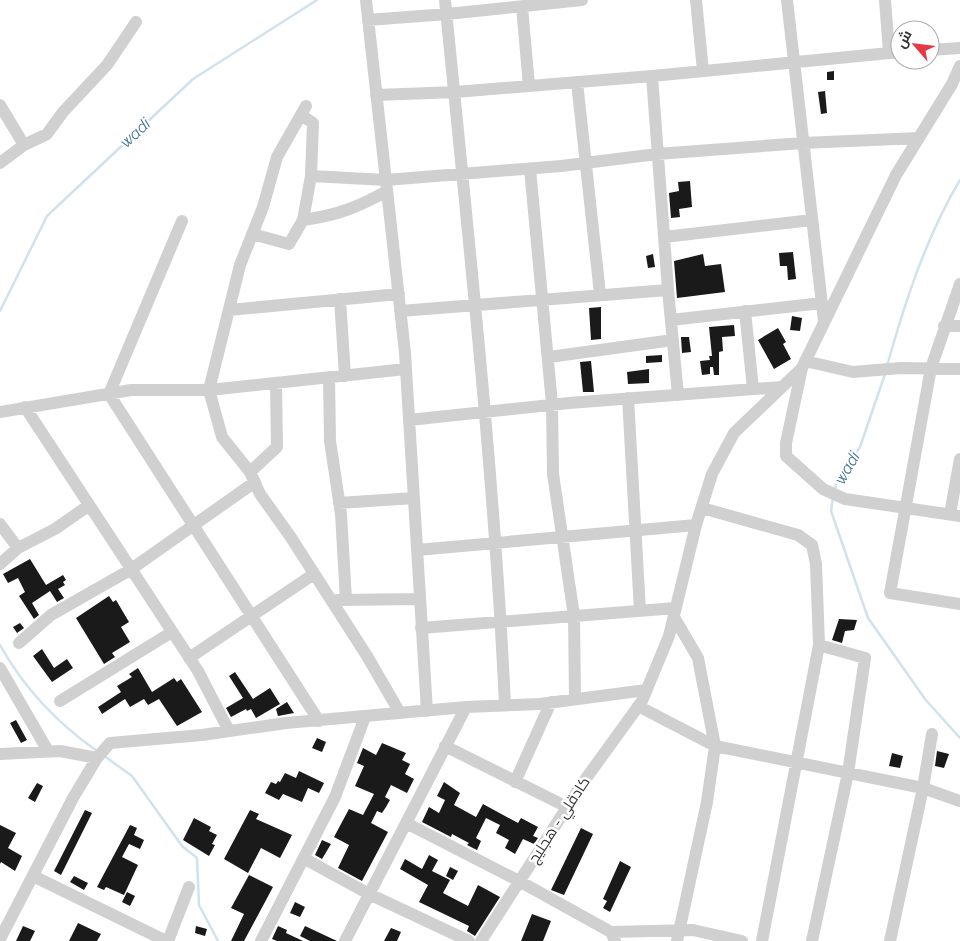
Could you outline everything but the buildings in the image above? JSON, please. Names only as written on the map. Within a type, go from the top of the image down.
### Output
[{"type":"street","points":[[366,0],[406,369],[426,711]]},
{"type":"street","points":[[445,0],[456,92],[495,543],[501,622],[504,705]]},
{"type":"street","points":[[368,20],[522,7],[575,0]]},
{"type":"street","points":[[696,0],[703,70]]},
{"type":"street","points":[[787,0],[824,322]]},
{"type":"street","points":[[885,0],[890,26]]},
{"type":"street","points":[[522,7],[529,86]]},
{"type":"street","points":[[0,163],[24,144],[47,134],[63,112],[107,65],[136,22]]},
{"type":"street","points":[[940,49],[960,48]]},
{"type":"street","points":[[376,95],[456,92],[652,76],[890,52]]},
{"type":"street","points":[[960,66],[952,84],[896,176],[803,364],[786,443],[786,456],[823,489],[845,499],[905,506],[955,515],[960,459]]},
{"type":"street","points":[[652,76],[678,395]]},
{"type":"street","points":[[577,82],[600,294]]},
{"type":"street","points":[[0,105],[24,144]]},
{"type":"street","points":[[252,234],[289,244],[303,220],[311,176],[313,122],[304,110],[277,158],[240,265],[209,390],[222,437],[252,477],[260,494],[290,536],[367,656],[400,714]]},
{"type":"street","points":[[311,176],[386,186],[463,175],[657,154],[803,143],[919,138]]},
{"type":"street","points":[[530,169],[549,357],[553,474],[574,616],[575,699]]},
{"type":"street","points":[[303,220],[336,215],[356,208],[386,186]]},
{"type":"street","points":[[664,237],[812,220]]},
{"type":"street","points":[[109,394],[182,221]]},
{"type":"street","points":[[960,284],[944,326],[932,368],[890,593],[960,604]]},
{"type":"street","points":[[400,311],[544,298],[668,290]]},
{"type":"street","points":[[230,310],[399,294]]},
{"type":"street","points":[[340,300],[345,376]]},
{"type":"street","points":[[671,320],[822,303]]},
{"type":"street","points":[[745,312],[752,389]]},
{"type":"street","points":[[944,326],[960,326]]},
{"type":"street","points":[[549,357],[673,340]]},
{"type":"street","points":[[803,364],[853,372],[932,368],[960,369]]},
{"type":"street","name":"كادقلي - هجليج","points":[[481,941],[567,807],[642,699],[670,636],[696,525],[712,474],[734,433],[803,364]]},
{"type":"street","points":[[0,412],[131,390],[209,390],[406,369]]},
{"type":"street","points":[[329,377],[330,441],[339,503],[346,600]]},
{"type":"street","points":[[19,643],[51,615],[130,570],[194,526],[252,477],[277,447],[276,383]]},
{"type":"street","points":[[409,420],[552,404],[782,387]]},
{"type":"street","points":[[109,394],[319,721]]},
{"type":"street","points":[[628,398],[640,610]]},
{"type":"street","points":[[25,407],[189,658],[229,731]]},
{"type":"street","points":[[339,503],[414,498]]},
{"type":"street","points":[[0,564],[18,548],[55,529],[88,506]]},
{"type":"street","points":[[702,508],[798,535],[812,546],[816,564],[819,645],[762,941]]},
{"type":"street","points":[[0,524],[18,548]]},
{"type":"street","points":[[417,550],[696,525]]},
{"type":"street","points":[[189,658],[314,574]]},
{"type":"street","points":[[331,600],[420,599]]},
{"type":"street","points":[[422,628],[640,610],[675,612],[698,658],[715,746],[707,802],[678,936]]},
{"type":"street","points":[[60,701],[172,632]]},
{"type":"street","points":[[812,941],[848,773],[865,658],[819,645]]},
{"type":"street","points":[[0,668],[48,751]]},
{"type":"street","points":[[0,939],[97,758],[110,743],[466,707],[575,699],[642,699],[715,746],[923,788],[960,802]]},
{"type":"street","points":[[515,782],[552,702]]},
{"type":"street","points":[[344,941],[466,707]]},
{"type":"street","points":[[261,941],[336,797],[365,717]]},
{"type":"street","points":[[890,941],[923,788],[932,734]]},
{"type":"street","points":[[445,746],[567,807]]},
{"type":"street","points":[[0,754],[60,750],[97,758]]},
{"type":"street","points":[[406,823],[519,881],[613,937],[678,936],[693,930],[742,941]]},
{"type":"street","points":[[304,859],[369,894],[469,941]]},
{"type":"street","points":[[33,876],[167,941],[190,887]]},
{"type":"waterway","name":"wadi","points":[[0,311],[47,216],[193,79],[317,0]]},
{"type":"waterway","name":"wadi","points":[[887,366],[901,318],[927,247],[960,180]]},
{"type":"waterway","name":"wadi","points":[[835,490],[836,484],[860,447],[885,374]]},
{"type":"waterway","name":"wadi","points":[[833,497],[831,511],[868,618],[925,699],[960,738]]},
{"type":"waterway","points":[[0,645],[9,661],[42,704],[68,729],[97,751]]},
{"type":"waterway","points":[[103,755],[132,776],[182,846],[197,858],[199,905],[218,941]]}]
